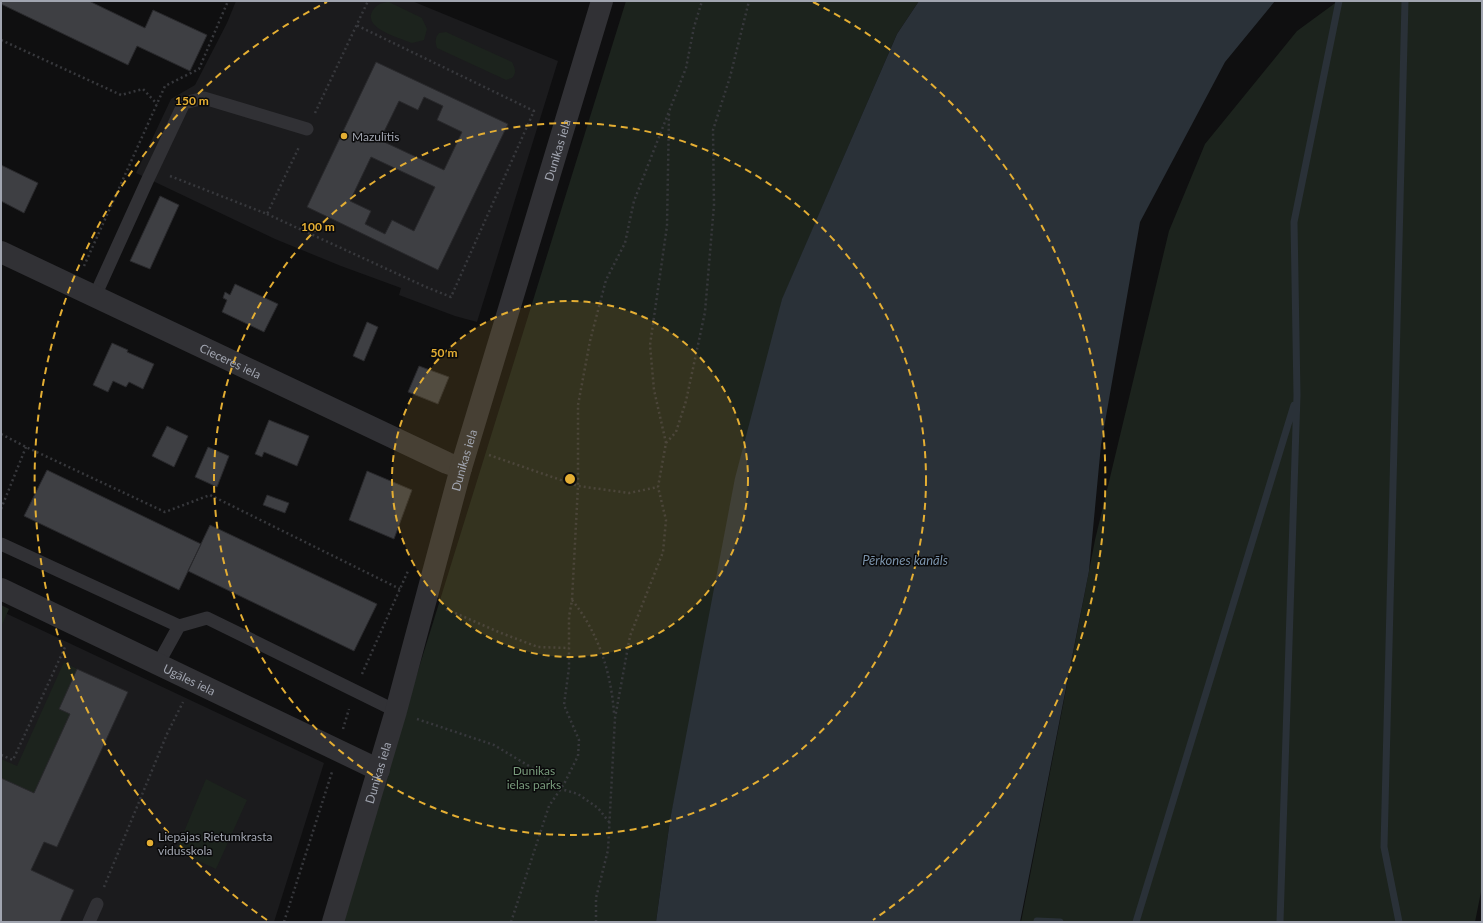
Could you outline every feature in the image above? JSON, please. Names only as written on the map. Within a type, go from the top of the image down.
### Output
[{"type":"street","name":"Dunikas iela","points":[[333,922],[396,711],[464,457],[602,1]]},
{"type":"street","name":"Cieceres iela","points":[[1,252],[447,463],[464,457]]},
{"type":"street","name":"Ugāles iela","points":[[1,589],[379,770]]},
{"type":"lane","points":[[95,296],[184,103],[204,98],[307,129]]},
{"type":"lane","points":[[1,544],[179,626],[207,618],[396,711]]},
{"type":"lane","points":[[158,664],[179,626]]},
{"type":"lane","points":[[89,922],[97,904]]},
{"type":"path","points":[[511,922],[549,806],[561,789],[578,756],[579,740],[564,705],[569,668],[569,617],[572,600],[578,486],[578,405],[590,341],[606,280],[625,243],[634,202],[686,68],[694,27],[702,1]]},
{"type":"path","points":[[666,443],[676,432],[686,401],[705,312],[714,205],[714,130],[730,77],[749,1]]},
{"type":"path","points":[[267,214],[451,297],[534,111],[356,26]]},
{"type":"path","points":[[1,40],[121,95],[143,89],[157,104]]},
{"type":"path","points":[[596,922],[596,898],[608,850],[615,718],[630,636],[662,552],[666,520],[658,487],[666,443],[654,390],[650,345],[666,226],[669,112]]},
{"type":"path","points":[[1,434],[165,512],[210,495],[400,589]]},
{"type":"path","points":[[1,509],[26,447]]},
{"type":"path","points":[[464,457],[578,486],[629,493],[658,487]]},
{"type":"path","points":[[572,600],[583,614],[602,652],[613,694],[615,718]]},
{"type":"path","points":[[443,607],[501,633],[538,647],[569,648]]},
{"type":"path","points":[[1,755],[13,760],[66,645]]},
{"type":"path","points":[[97,904],[167,734],[183,701]]},
{"type":"path","points":[[396,711],[444,729],[494,745],[539,772],[561,789],[578,794],[598,808],[609,822]]},
{"type":"shaded area","name":"Mazulītis","points":[[236,1],[412,1],[558,61],[477,322],[455,316],[399,295],[401,288],[341,266],[275,239],[136,173],[171,99],[195,85],[227,23]]},
{"type":"shaded area","name":"Liepājas Rietumkrasta vidusskola","points":[[1,611],[324,763],[274,922],[1,922]]},
{"type":"green space","name":"Dunikas ielas parks","points":[[626,1],[919,1],[897,34],[782,300],[670,820],[656,922],[340,922]]},
{"type":"green space","points":[[1338,1],[1482,1],[1482,887],[1475,922],[1021,922],[1095,540],[1169,231],[1205,144],[1297,31]]},
{"type":"green space","points":[[389,2],[422,18],[427,29],[424,40],[412,43],[391,35],[377,27],[372,22],[371,16],[373,10],[382,3]]},
{"type":"green space","points":[[446,32],[512,62],[515,70],[514,76],[506,80],[437,48],[437,36],[439,33]]},
{"type":"green space","points":[[1,605],[9,609],[1,627]]},
{"type":"green space","points":[[64,662],[77,669],[59,709],[70,714],[34,793],[1,778],[1,759],[17,766]]},
{"type":"green space","points":[[206,779],[247,800],[216,869],[176,851]]},
{"type":"water","name":"Pērkones kanāls","points":[[919,1],[1275,1],[1225,62],[1140,222],[1101,445],[1089,571],[1020,922],[656,922],[670,820],[735,478],[782,299],[897,34]]},
{"type":"building","points":[[1,1],[89,1],[145,28],[153,10],[207,35],[190,71],[137,46],[128,65],[1,4]]},
{"type":"building","points":[[376,62],[508,124],[438,270],[307,207]],"holes":[[[424,97],[443,106],[437,120],[462,132],[444,170],[380,140],[399,101],[418,110]],[[371,157],[435,187],[414,231],[392,220],[385,234],[365,224],[371,211],[350,201]]]},
{"type":"building","points":[[1,165],[38,183],[24,213],[1,201]]},
{"type":"building","points":[[160,196],[179,205],[150,269],[130,261]]},
{"type":"building","points":[[235,284],[278,304],[264,332],[222,312],[227,300],[223,298],[225,292],[230,295]]},
{"type":"building","points":[[367,322],[378,327],[364,361],[353,356]]},
{"type":"building","points":[[112,343],[128,350],[127,352],[154,364],[143,389],[129,382],[126,387],[113,381],[108,392],[93,385]]},
{"type":"building","points":[[419,366],[449,377],[438,404],[408,392]]},
{"type":"building","points":[[269,420],[309,436],[297,466],[264,452],[262,457],[255,454]]},
{"type":"building","points":[[167,426],[188,436],[174,467],[152,456]]},
{"type":"building","points":[[208,447],[229,456],[217,487],[195,477]]},
{"type":"building","points":[[47,470],[201,544],[179,590],[24,516]]},
{"type":"building","points":[[367,471],[412,490],[394,539],[349,520]]},
{"type":"building","points":[[267,495],[289,503],[285,513],[263,505]]},
{"type":"building","points":[[210,525],[377,604],[354,651],[188,571]]},
{"type":"building","points":[[77,669],[128,692],[57,847],[44,842],[31,870],[74,890],[60,922],[1,922],[1,778],[34,793],[70,714],[59,709]]},
{"type":"waterway","points":[[1280,922],[1297,395],[1294,222],[1339,1]]},
{"type":"waterway","points":[[1399,922],[1384,847],[1405,1]]},
{"type":"waterway","points":[[1136,922],[1294,405]]},
{"type":"waterway","points":[[1037,921],[1060,922]]},
{"type":"place","name":"Mazulītis","points":[[344,136]]},
{"type":"place","name":"Liepājas Rietumkrasta vidusskola","points":[[150,843]]}]
